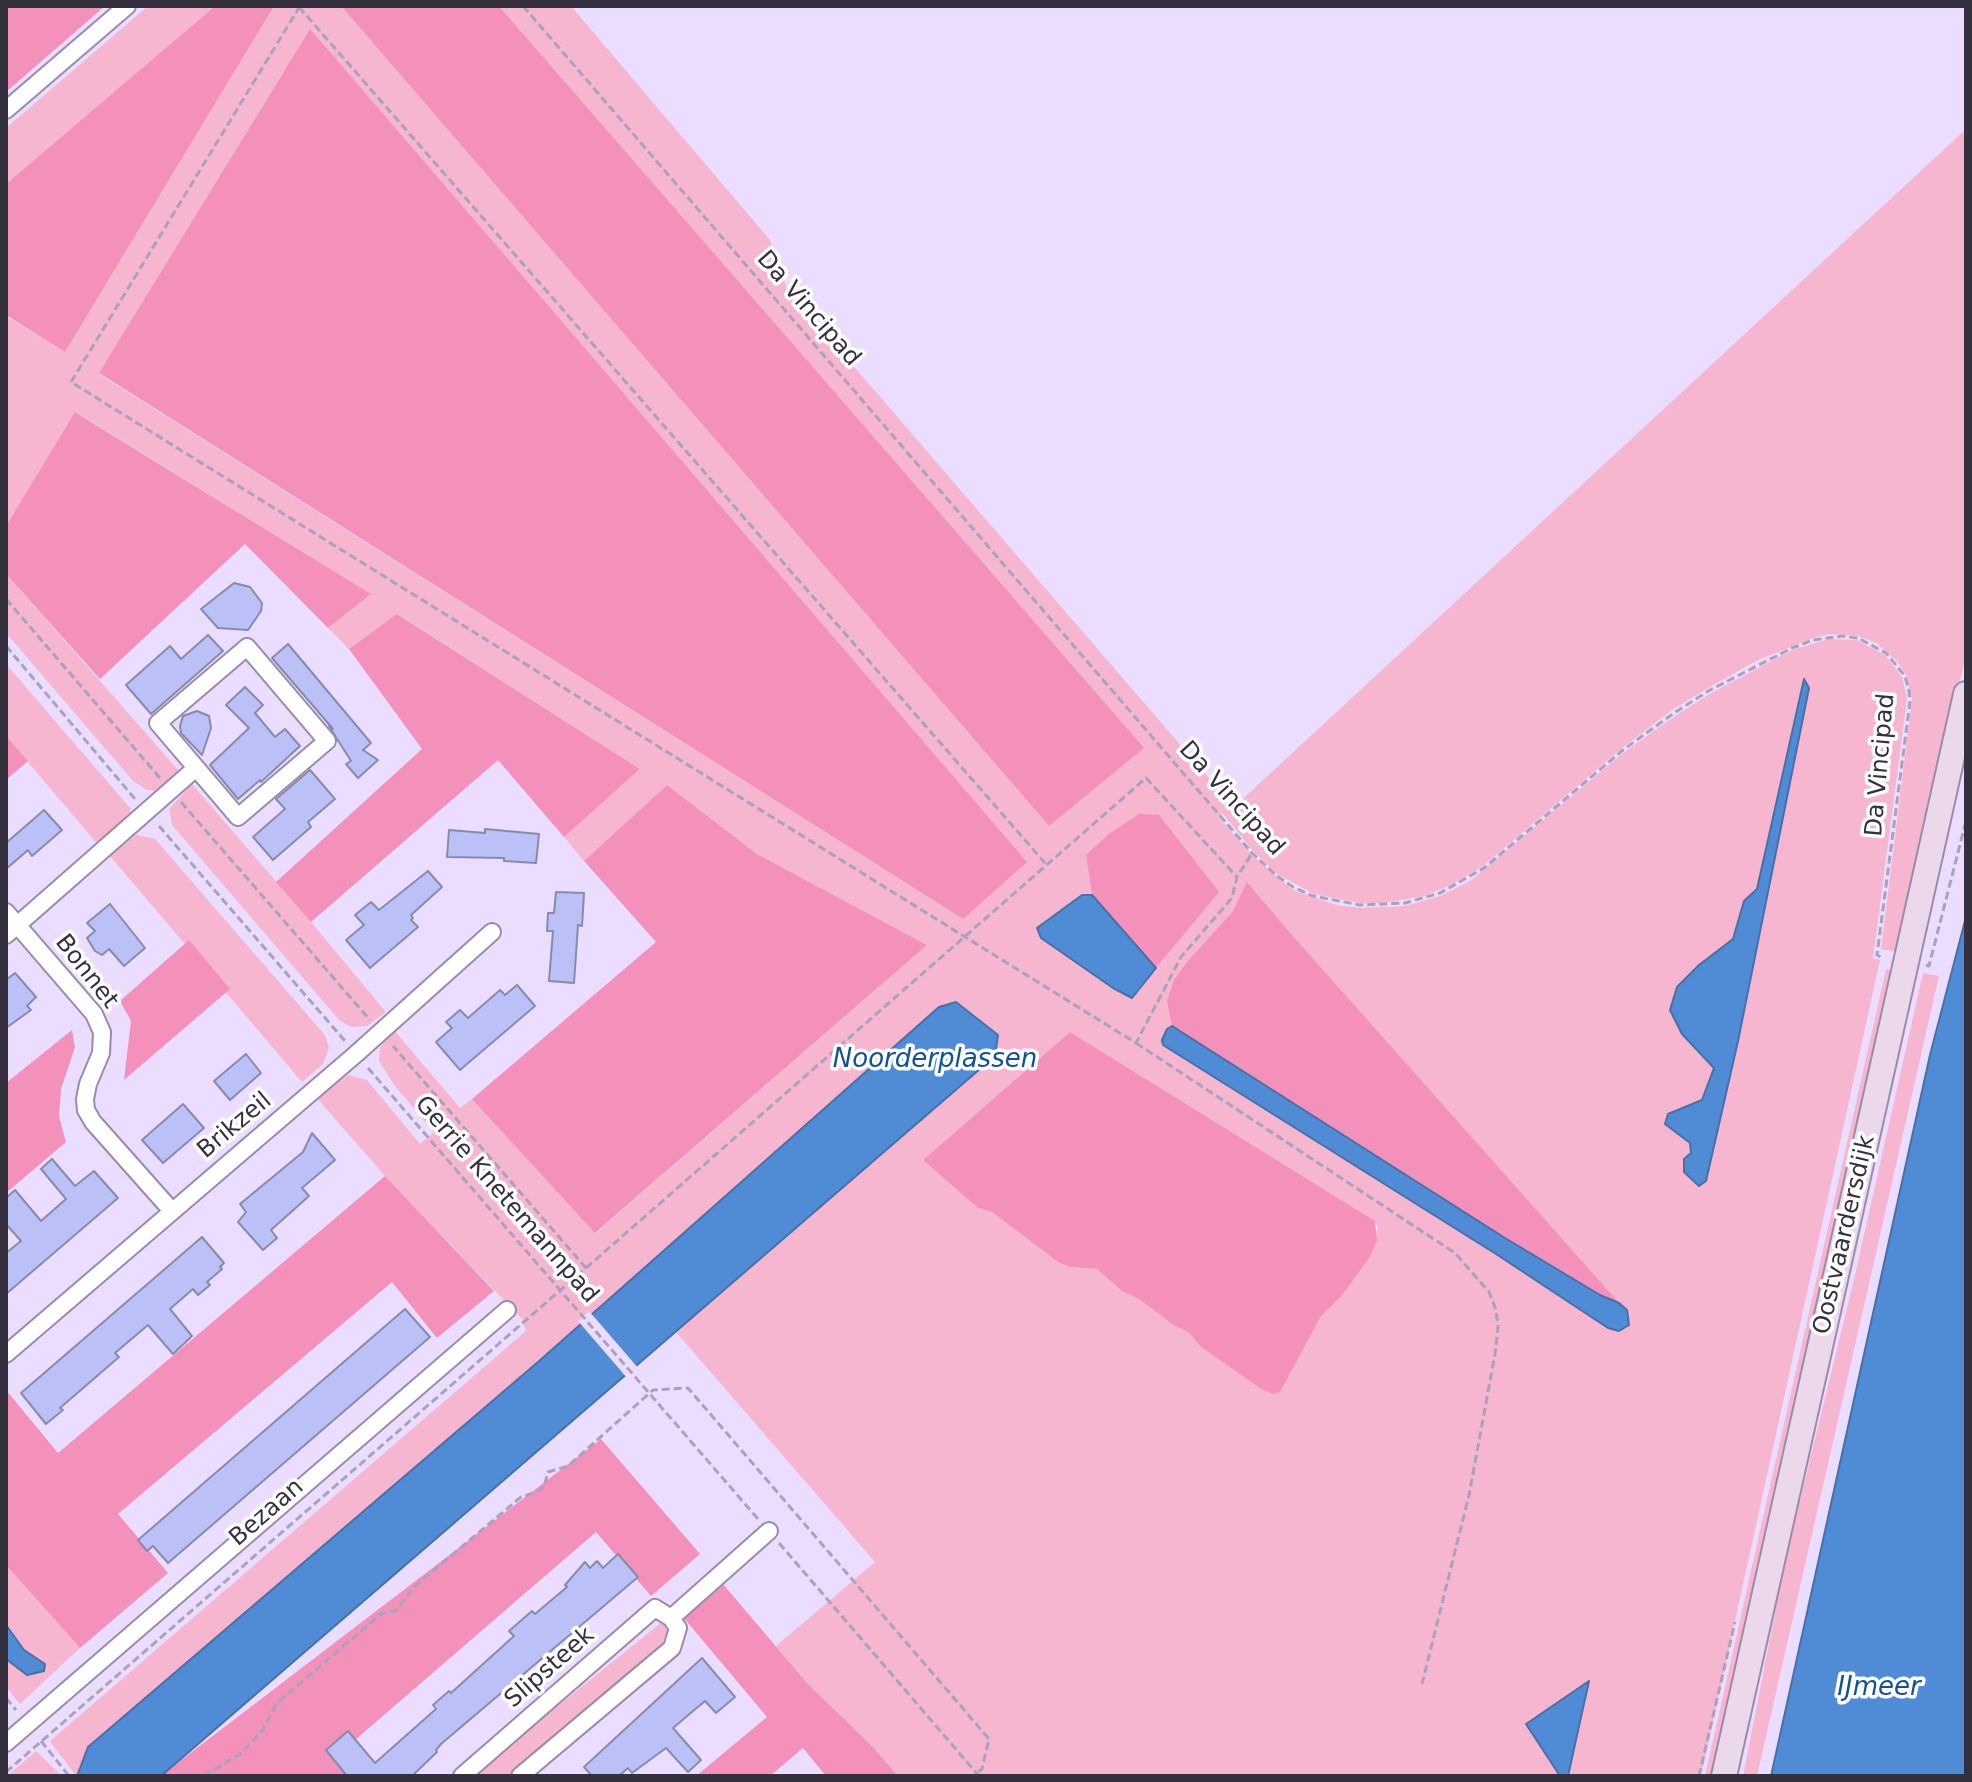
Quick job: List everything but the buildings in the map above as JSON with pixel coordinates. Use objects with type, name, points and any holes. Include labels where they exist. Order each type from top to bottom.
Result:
[{"type":"main road","name":"Oostvaardersdijk","points":[[1724,1776],[1966,694]]},
{"type":"street","points":[[6,110],[127,6]]},
{"type":"street","points":[[247,647],[327,741],[238,817],[196,768],[158,723],[247,647]]},
{"type":"street","name":"Bonnet","points":[[172,1211],[93,1122],[86,1110],[88,1084],[101,1053],[102,1032],[94,1014],[10,924],[196,768]]},
{"type":"street","name":"Brikzeil","points":[[6,1354],[356,1054],[492,932]]},
{"type":"street","name":"Bezaan","points":[[6,1743],[507,1310]]},
{"type":"street","points":[[520,1776],[672,1648],[678,1628],[671,1618],[769,1531]]},
{"type":"street","name":"Slipsteek","points":[[462,1776],[655,1608],[671,1618]]},
{"type":"path","points":[[1045,863],[299,6],[71,382],[1136,1043],[1455,1253],[1489,1292],[1498,1327],[1469,1495],[1422,1684]]},
{"type":"path","name":"Da Vincipad","points":[[523,6],[1252,853],[1293,887],[1338,903],[1384,906],[1440,893],[1484,868],[1623,750],[1674,713],[1722,683],[1792,648],[1821,638],[1842,636],[1858,638],[1886,653],[1905,676],[1909,691],[1877,955],[1885,959]]},
{"type":"path","points":[[6,599],[586,1268]]},
{"type":"path","name":"Gerrie Knetemannpad","points":[[6,646],[976,1775]]},
{"type":"path","name":"Bezaan","points":[[6,1772],[1146,778],[1237,877]]},
{"type":"path","points":[[1136,1043],[1181,957],[1232,898],[1237,877],[1252,853]]},
{"type":"path","points":[[204,1776],[240,1754],[262,1731],[277,1703],[381,1614],[397,1610],[414,1587],[485,1527],[521,1497],[544,1487],[548,1472],[568,1466],[653,1390],[688,1388],[989,1739],[982,1769],[976,1775]]},
{"type":"path","points":[[42,1741],[68,1775]]},
{"type":"shaded area","points":[[6,6],[105,6],[6,92]]},
{"type":"shaded area","points":[[148,6],[215,6],[6,184],[6,128]]},
{"type":"shaded area","points":[[215,6],[274,6],[65,352],[6,315],[6,184]]},
{"type":"shaded area","points":[[274,6],[341,6],[1049,826],[1143,748],[499,6],[571,6],[770,240],[787,289],[1234,807],[1966,129],[1966,655],[1898,952],[1881,949],[1912,700],[1906,675],[1898,662],[1876,643],[1858,636],[1829,634],[1813,638],[1758,660],[1708,688],[1672,710],[1621,749],[1483,866],[1453,884],[1424,896],[1383,903],[1360,903],[1314,894],[1277,874],[1253,851],[1223,814],[1218,817],[1253,856],[1293,890],[1336,905],[1360,908],[1405,906],[1440,896],[1470,881],[1623,753],[1711,693],[1792,650],[1829,639],[1857,640],[1885,655],[1902,677],[1907,699],[1873,958],[1880,960],[1701,1776],[898,1776],[874,1748],[807,1683],[776,1646],[875,1562],[676,1332],[994,1056],[939,1007],[538,1362],[88,1747],[76,1776],[50,1741],[526,1331],[522,1319],[385,1176],[316,1097],[348,1075],[367,1080],[420,1144],[434,1132],[394,1085],[379,1061],[380,1048],[394,1030],[460,1108],[472,1099],[596,1233],[927,945],[757,854],[667,785],[584,861],[564,837],[640,769],[398,614],[349,649],[328,628],[370,594],[76,412],[6,526],[6,316],[65,352]],"holes":[[[310,29],[963,919],[99,374]],[[1803,680],[1699,1185],[1690,1143],[1675,1110],[1702,1100],[1714,1068],[1701,1053],[1699,965],[1733,939],[1744,901],[1757,889]],[[1086,855],[1218,892],[1132,998],[1082,895],[1092,895]],[[1248,883],[1617,1302],[1187,962],[1233,911]],[[1070,1032],[1375,1221],[1378,1229],[1342,1294],[1321,1316],[1309,1338],[1244,1376],[1201,1347],[1189,1333],[1122,1291],[1097,1269],[1070,1267],[1058,1262],[992,1212],[978,1208],[923,1160]]]},
{"type":"shaded area","points":[[341,6],[499,6],[1144,748],[1049,826]]},
{"type":"shaded area","points":[[310,29],[1027,862],[963,919],[99,373]]},
{"type":"shaded area","points":[[75,412],[371,594],[328,628],[245,544],[100,679],[6,574],[6,526]]},
{"type":"shaded area","points":[[6,574],[180,772],[157,791],[147,790],[133,781],[6,633]]},
{"type":"shaded area","points":[[397,614],[640,769],[564,837],[498,760],[311,922],[276,882],[422,749],[349,649]]},
{"type":"shaded area","points":[[6,664],[131,809],[128,817],[99,846],[6,736]]},
{"type":"shaded area","points":[[6,736],[28,761],[6,780]]},
{"type":"shaded area","points":[[192,784],[386,1012],[367,1026],[351,1027],[339,1020],[172,825],[169,809]]},
{"type":"shaded area","points":[[667,785],[757,854],[927,945],[595,1233],[472,1099],[656,942],[584,861]]},
{"type":"shaded area","points":[[1139,814],[1159,815],[1219,892],[1156,968],[1092,895],[1086,855],[1109,834]]},
{"type":"shaded area","points":[[136,835],[155,839],[325,1035],[329,1048],[323,1064],[302,1082],[110,856]]},
{"type":"shaded area","points":[[1247,882],[1619,1303],[1600,1295],[1505,1238],[1172,1026],[1167,1001],[1174,980],[1233,911]]},
{"type":"shaded area","points":[[189,940],[230,989],[124,1080],[131,1021],[120,1001]]},
{"type":"shaded area","points":[[1886,969],[1894,970],[1715,1776],[1705,1776]]},
{"type":"shaded area","points":[[1923,973],[1939,976],[1757,1776],[1743,1776],[1785,1562],[1855,1275]]},
{"type":"shaded area","points":[[72,1030],[75,1047],[61,1089],[59,1117],[66,1142],[6,1193],[6,1083]]},
{"type":"shaded area","points":[[1070,1032],[1375,1221],[1377,1241],[1369,1258],[1342,1295],[1321,1316],[1280,1392],[1273,1394],[1260,1388],[1201,1347],[1189,1333],[1122,1291],[1097,1269],[1070,1267],[1058,1262],[992,1212],[978,1208],[923,1160]]},
{"type":"shaded area","points":[[385,1176],[494,1291],[437,1338],[392,1282],[118,1514],[168,1573],[80,1648],[6,1565],[6,1390],[58,1453]]},
{"type":"shaded area","points":[[601,1439],[700,1554],[651,1596],[596,1532],[333,1759],[346,1776],[163,1774]]},
{"type":"shaded area","points":[[6,1565],[80,1648],[20,1704],[6,1687]]},
{"type":"shaded area","points":[[717,1577],[807,1683],[874,1748],[898,1776],[826,1776],[803,1748],[770,1776],[696,1776],[767,1717],[678,1611]]},
{"type":"shaded area","points":[[662,1622],[667,1630],[663,1643],[527,1761],[508,1776],[471,1776]]},
{"type":"shaded area","points":[[36,1751],[62,1776],[7,1776]]},
{"type":"water","points":[[1804,679],[1809,688],[1738,1041],[1706,1181],[1699,1186],[1684,1172],[1684,1159],[1691,1153],[1690,1143],[1665,1124],[1668,1114],[1702,1100],[1714,1068],[1682,1034],[1670,1010],[1677,987],[1733,939],[1744,901],[1757,889]]},
{"type":"water","points":[[1082,895],[1092,895],[1156,968],[1132,998],[1041,938],[1037,928]]},
{"type":"water","name":"IJmeer","points":[[1966,917],[1966,1776],[1771,1776],[1930,1055]]},
{"type":"water","name":"Noorderplassen","points":[[956,1002],[998,1035],[995,1056],[161,1776],[77,1776],[88,1747],[538,1362],[939,1007]]},
{"type":"water","points":[[1172,1026],[1505,1238],[1600,1295],[1619,1303],[1627,1310],[1629,1325],[1619,1331],[1608,1328],[1163,1045],[1167,1029]]},
{"type":"water","points":[[6,1625],[24,1650],[45,1664],[44,1671],[27,1675],[6,1659]]},
{"type":"water","points":[[1589,1681],[1568,1776],[1560,1776],[1526,1724]]},
{"type":"pier","points":[[589,1311],[639,1369],[628,1379],[578,1321]]}]
